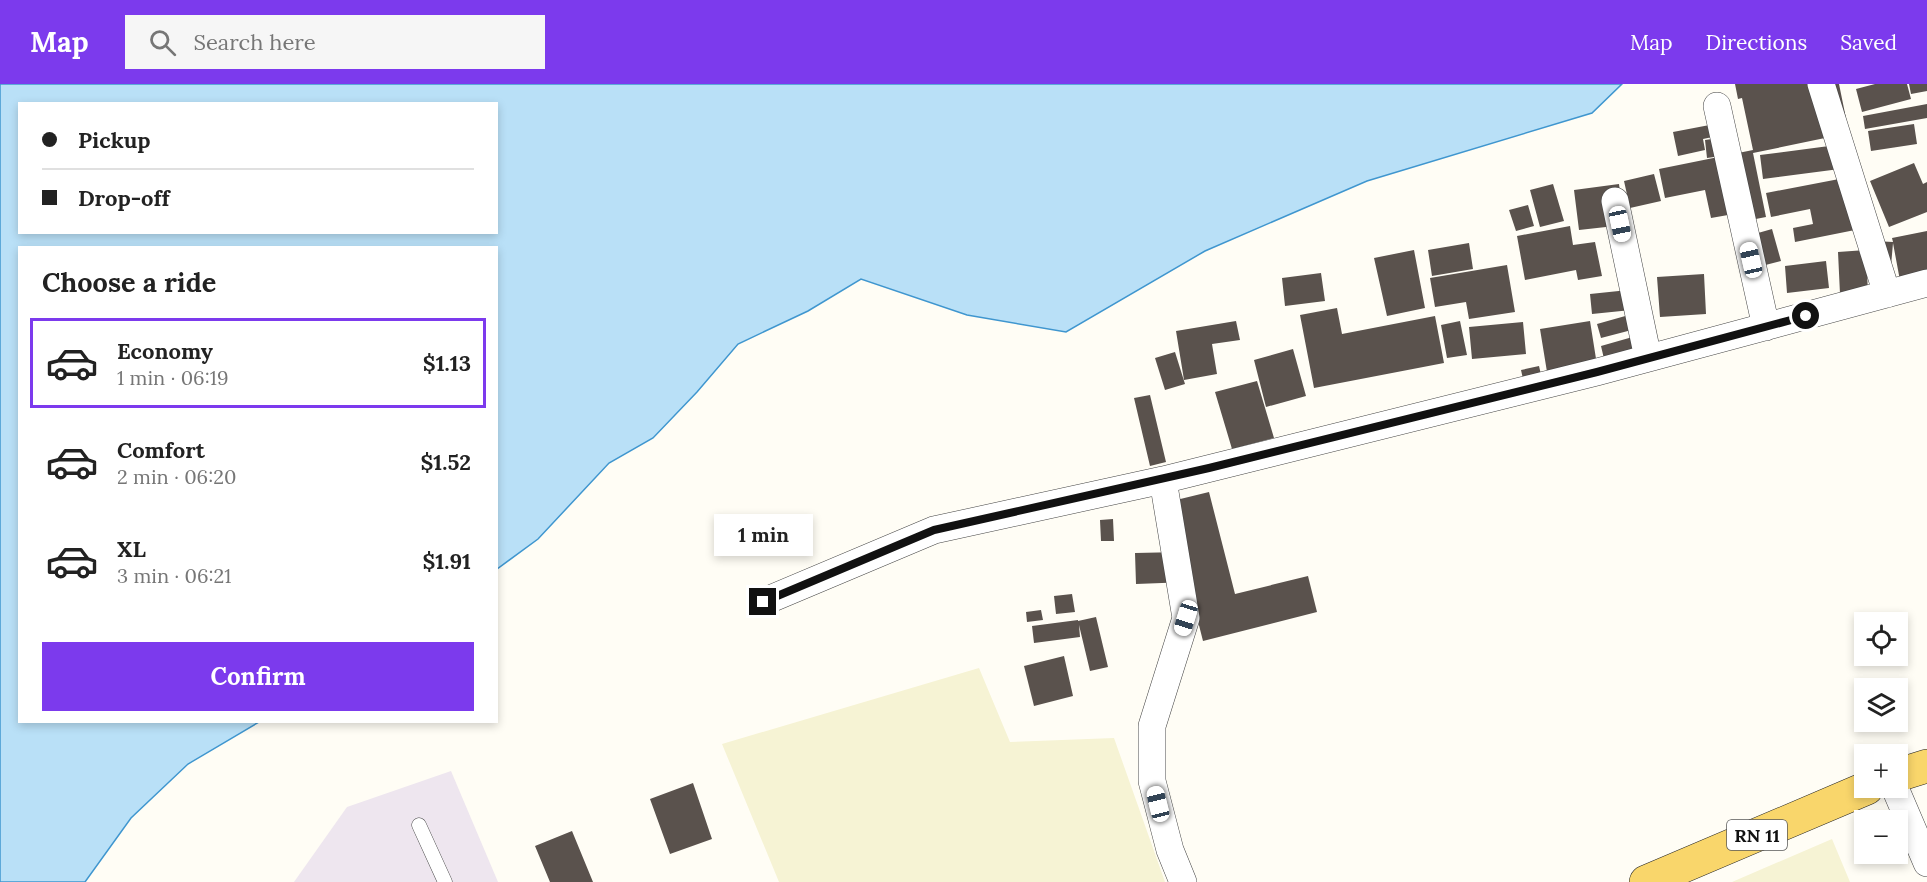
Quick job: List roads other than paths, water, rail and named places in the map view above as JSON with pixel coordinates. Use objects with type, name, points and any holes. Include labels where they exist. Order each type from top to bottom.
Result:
[{"type":"main road","points":[[1908,772],[1927,766]]},
{"type":"main road","name":"RN 11","points":[[1646,882],[1854,794]]},
{"type":"street","points":[[1821,84],[1887,294]]},
{"type":"street","points":[[1717,106],[1766,327]]},
{"type":"street","points":[[1615,201],[1648,358]]},
{"type":"street","points":[[763,602],[934,530],[1163,480],[1648,358],[1927,283]]},
{"type":"street","points":[[1163,480],[1186,618],[1152,726],[1152,781],[1170,850],[1182,882]]},
{"type":"street","points":[[1899,798],[1927,864]]},
{"type":"lane","points":[[419,825],[446,882]]},
{"type":"water","points":[[0,84],[1622,84],[1592,113],[1367,181],[1205,251],[1066,332],[967,315],[861,279],[808,311],[738,344],[653,438],[609,463],[538,539],[498,568],[498,246],[18,246],[18,723],[257,723],[188,764],[131,818],[85,882],[0,882]]}]
